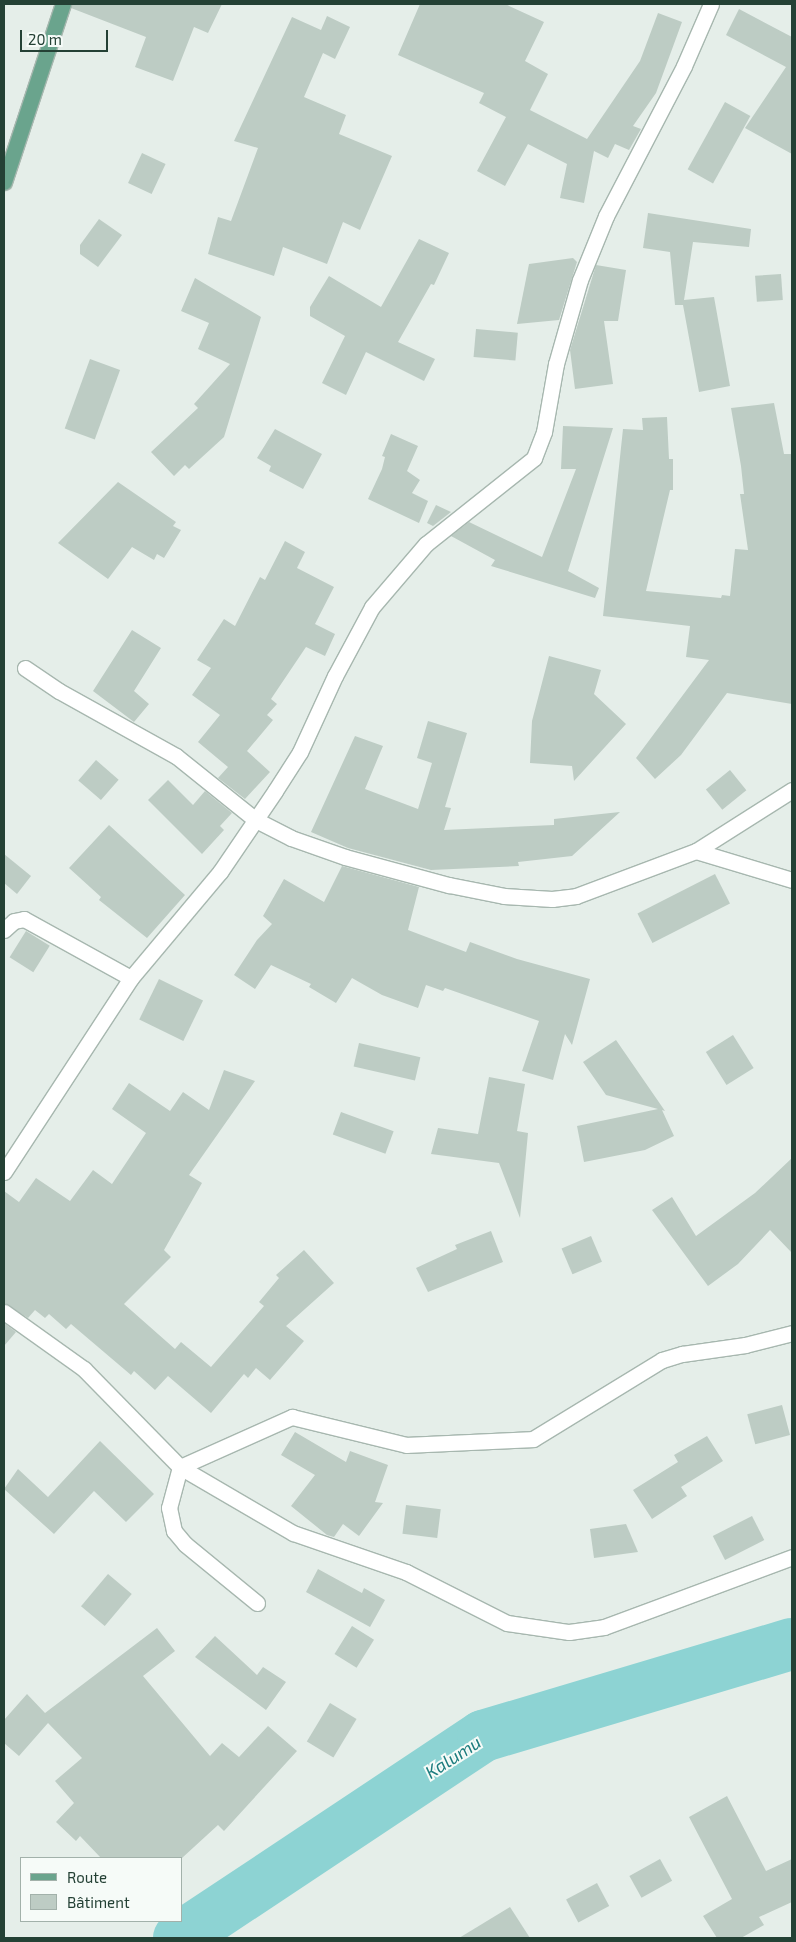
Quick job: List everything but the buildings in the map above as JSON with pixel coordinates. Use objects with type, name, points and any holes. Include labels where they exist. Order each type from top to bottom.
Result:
[{"type":"main road","points":[[4,182],[63,4]]},
{"type":"street","points":[[4,1172],[131,978],[220,872],[256,820],[300,752],[334,676],[372,607],[426,544],[534,458],[544,432],[556,364],[580,280],[602,225],[684,66],[711,4]]},
{"type":"street","points":[[25,668],[59,691],[188,764],[256,820],[291,838],[345,857],[449,885],[504,896],[552,899],[576,896],[696,851],[792,790]]},
{"type":"street","points":[[696,851],[792,880]]},
{"type":"street","points":[[4,930],[14,922],[24,919],[131,978]]},
{"type":"street","points":[[4,1312],[84,1369],[180,1467],[293,1533],[406,1572],[507,1623],[569,1632],[604,1627],[792,1557]]},
{"type":"street","points":[[180,1467],[292,1417],[407,1445],[533,1438],[662,1360],[682,1354],[745,1346],[792,1333]]},
{"type":"street","points":[[180,1467],[169,1508],[174,1531],[185,1544],[257,1603]]},
{"type":"waterway","name":"Kalumu","points":[[179,1938],[483,1736],[792,1644]]}]
